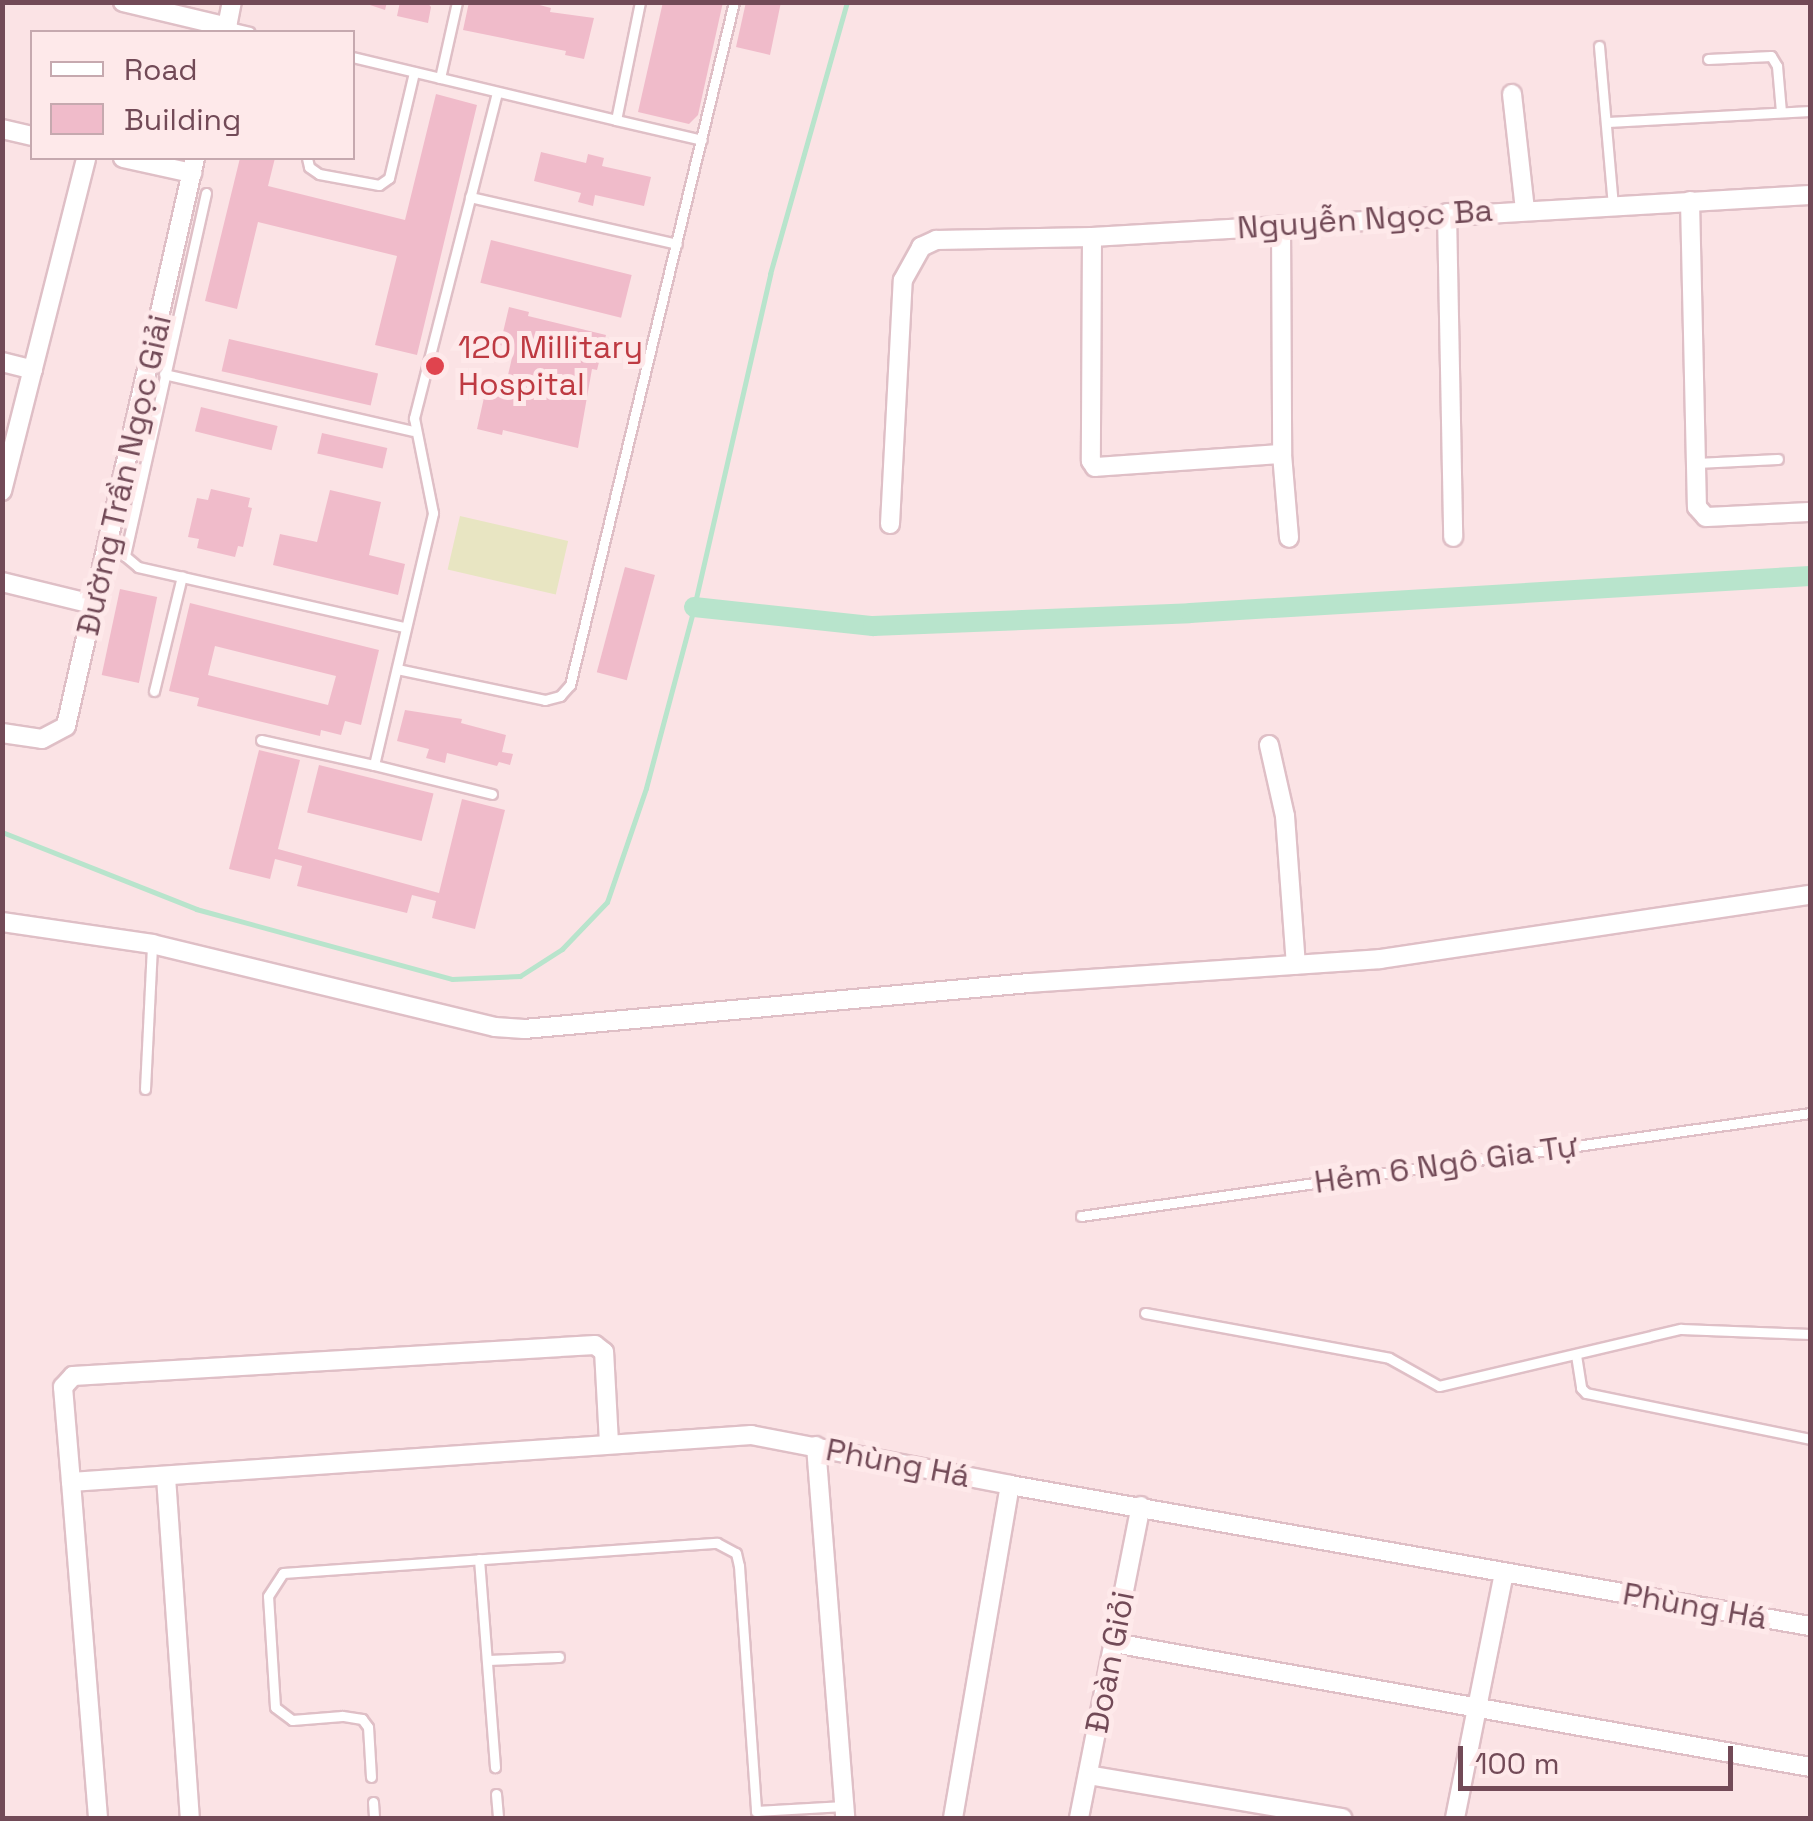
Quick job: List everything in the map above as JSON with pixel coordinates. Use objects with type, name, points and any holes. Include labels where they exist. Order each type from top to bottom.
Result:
[{"type":"street","points":[[123,2],[227,30],[232,2]]},
{"type":"street","points":[[1512,94],[1525,209]]},
{"type":"street","points":[[2,128],[30,135]]},
{"type":"street","points":[[2,491],[85,160]]},
{"type":"street","points":[[143,160],[194,165]]},
{"type":"street","name":"Đường Trần Ngọc Giải","points":[[2,732],[42,740],[66,726],[194,165]]},
{"type":"street","name":"Nguyễn Ngọc Ba","points":[[890,524],[903,280],[921,246],[936,240],[1092,236],[1810,194]]},
{"type":"street","points":[[1690,201],[1697,507],[1706,517],[1810,512]]},
{"type":"street","points":[[1448,213],[1452,536]]},
{"type":"street","points":[[1281,225],[1282,454],[1289,538]]},
{"type":"street","points":[[1092,236],[1092,461],[1096,467],[1195,456],[1282,454]]},
{"type":"street","points":[[2,362],[32,370]]},
{"type":"street","points":[[2,582],[96,605]]},
{"type":"street","points":[[1269,745],[1286,816],[1295,957]]},
{"type":"street","points":[[1279,848],[1284,933],[1295,957]]},
{"type":"street","points":[[2,922],[152,944],[509,1029],[1295,957],[1424,954],[1810,896]]},
{"type":"street","points":[[98,1818],[63,1387],[73,1376],[594,1345],[604,1352],[610,1443]]},
{"type":"street","name":"Phùng Há","points":[[71,1482],[751,1434],[1010,1485],[1810,1626]]},
{"type":"street","points":[[816,1446],[844,1812]]},
{"type":"street","points":[[166,1477],[190,1818]]},
{"type":"street","points":[[953,1818],[1010,1485]]},
{"type":"street","name":"Đoàn Giỏi","points":[[1079,1818],[1141,1506]]},
{"type":"street","points":[[1455,1818],[1504,1572]]},
{"type":"street","points":[[1114,1643],[1810,1767]]},
{"type":"street","points":[[1088,1775],[1342,1818]]},
{"type":"lane","points":[[440,78],[457,2]]},
{"type":"lane","points":[[616,120],[640,2]]},
{"type":"lane","points":[[397,669],[545,700],[560,696],[570,685],[734,2]]},
{"type":"lane","points":[[1599,46],[1612,205]]},
{"type":"lane","points":[[1708,59],[1771,56],[1778,66],[1781,112]]},
{"type":"lane","points":[[355,58],[702,140]]},
{"type":"lane","points":[[308,160],[319,174],[379,185],[389,178],[414,72]]},
{"type":"lane","points":[[374,766],[432,513],[414,430],[497,92]]},
{"type":"lane","points":[[1608,122],[1810,111]]},
{"type":"lane","points":[[206,193],[125,556],[138,567],[404,627]]},
{"type":"lane","points":[[470,197],[677,244]]},
{"type":"lane","points":[[164,374],[414,430]]},
{"type":"lane","points":[[1696,463],[1778,459]]},
{"type":"lane","points":[[154,691],[182,576]]},
{"type":"lane","points":[[261,740],[492,794]]},
{"type":"lane","points":[[145,1089],[152,944]]},
{"type":"lane","name":"Hẻm 6 Ngô Gia Tự","points":[[1081,1216],[1810,1113]]},
{"type":"lane","points":[[1145,1313],[1389,1358],[1439,1386],[1682,1329],[1810,1334]]},
{"type":"lane","points":[[1576,1356],[1586,1394],[1810,1438]]},
{"type":"lane","points":[[372,1777],[368,1727],[362,1719],[342,1716],[292,1720],[278,1712],[270,1586],[292,1571],[718,1543],[736,1553],[756,1815],[844,1812]]},
{"type":"lane","points":[[479,1559],[495,1767]]},
{"type":"lane","points":[[486,1660],[559,1657]]},
{"type":"lane","points":[[496,1794],[498,1818]]},
{"type":"lane","points":[[373,1802],[374,1818]]},
{"type":"shaded area","points":[[460,516],[568,541],[556,595],[448,570]]},
{"type":"building","points":[[361,2],[387,2],[385,10]]},
{"type":"building","points":[[400,2],[427,2],[431,7],[428,23],[397,16]]},
{"type":"building","points":[[469,2],[528,2],[551,8],[550,12],[594,18],[584,59],[565,55],[566,51],[463,30]]},
{"type":"building","points":[[663,2],[723,2],[698,115],[689,124],[638,112]]},
{"type":"building","points":[[746,2],[781,2],[770,55],[736,47]]},
{"type":"building","points":[[436,94],[477,105],[417,355],[375,345],[397,256],[258,222],[237,309],[205,301],[240,160],[274,160],[268,186],[405,220]]},
{"type":"building","points":[[541,152],[586,163],[588,154],[604,158],[602,166],[651,177],[644,206],[595,195],[593,206],[578,202],[581,193],[534,181]]},
{"type":"building","points":[[491,240],[632,275],[621,318],[480,283]]},
{"type":"building","points":[[509,307],[529,312],[528,316],[606,335],[597,370],[592,369],[578,448],[503,430],[502,435],[477,429],[487,384],[505,388],[514,349],[500,345]]},
{"type":"building","points":[[229,339],[378,373],[371,406],[222,371]]},
{"type":"building","points":[[201,407],[278,426],[272,450],[195,431]]},
{"type":"building","points":[[322,433],[387,448],[383,469],[317,453]]},
{"type":"building","points":[[211,489],[250,498],[248,507],[252,508],[243,547],[238,546],[235,557],[197,548],[199,539],[188,537],[197,498],[208,500]]},
{"type":"building","points":[[330,490],[381,502],[369,555],[405,564],[398,595],[273,565],[280,534],[317,542]]},
{"type":"building","points":[[625,567],[655,575],[627,680],[597,672]]},
{"type":"building","points":[[120,589],[157,597],[139,683],[102,675]]},
{"type":"building","points":[[190,603],[379,650],[361,725],[345,721],[341,735],[321,730],[320,736],[197,706],[199,698],[169,691]],"holes":[[[215,646],[336,676],[328,705],[208,675]]]},
{"type":"building","points":[[405,710],[462,719],[461,723],[506,735],[502,752],[513,754],[510,765],[499,762],[497,766],[447,753],[445,763],[426,758],[429,749],[397,741]]},
{"type":"building","points":[[259,750],[300,760],[278,849],[439,893],[462,799],[505,810],[475,929],[432,918],[436,901],[412,895],[407,913],[297,886],[302,866],[275,859],[270,879],[229,869]]},
{"type":"building","points":[[319,765],[433,794],[422,841],[307,813]]},
{"type":"waterway","points":[[2,832],[196,909],[452,979],[520,976],[562,949],[607,902],[646,788],[694,607],[770,274],[847,2]]},
{"type":"waterway","points":[[694,607],[873,626],[1190,613],[1810,576]]},
{"type":"place","name":"120 Millitary Hospital","points":[[435,366]]}]
